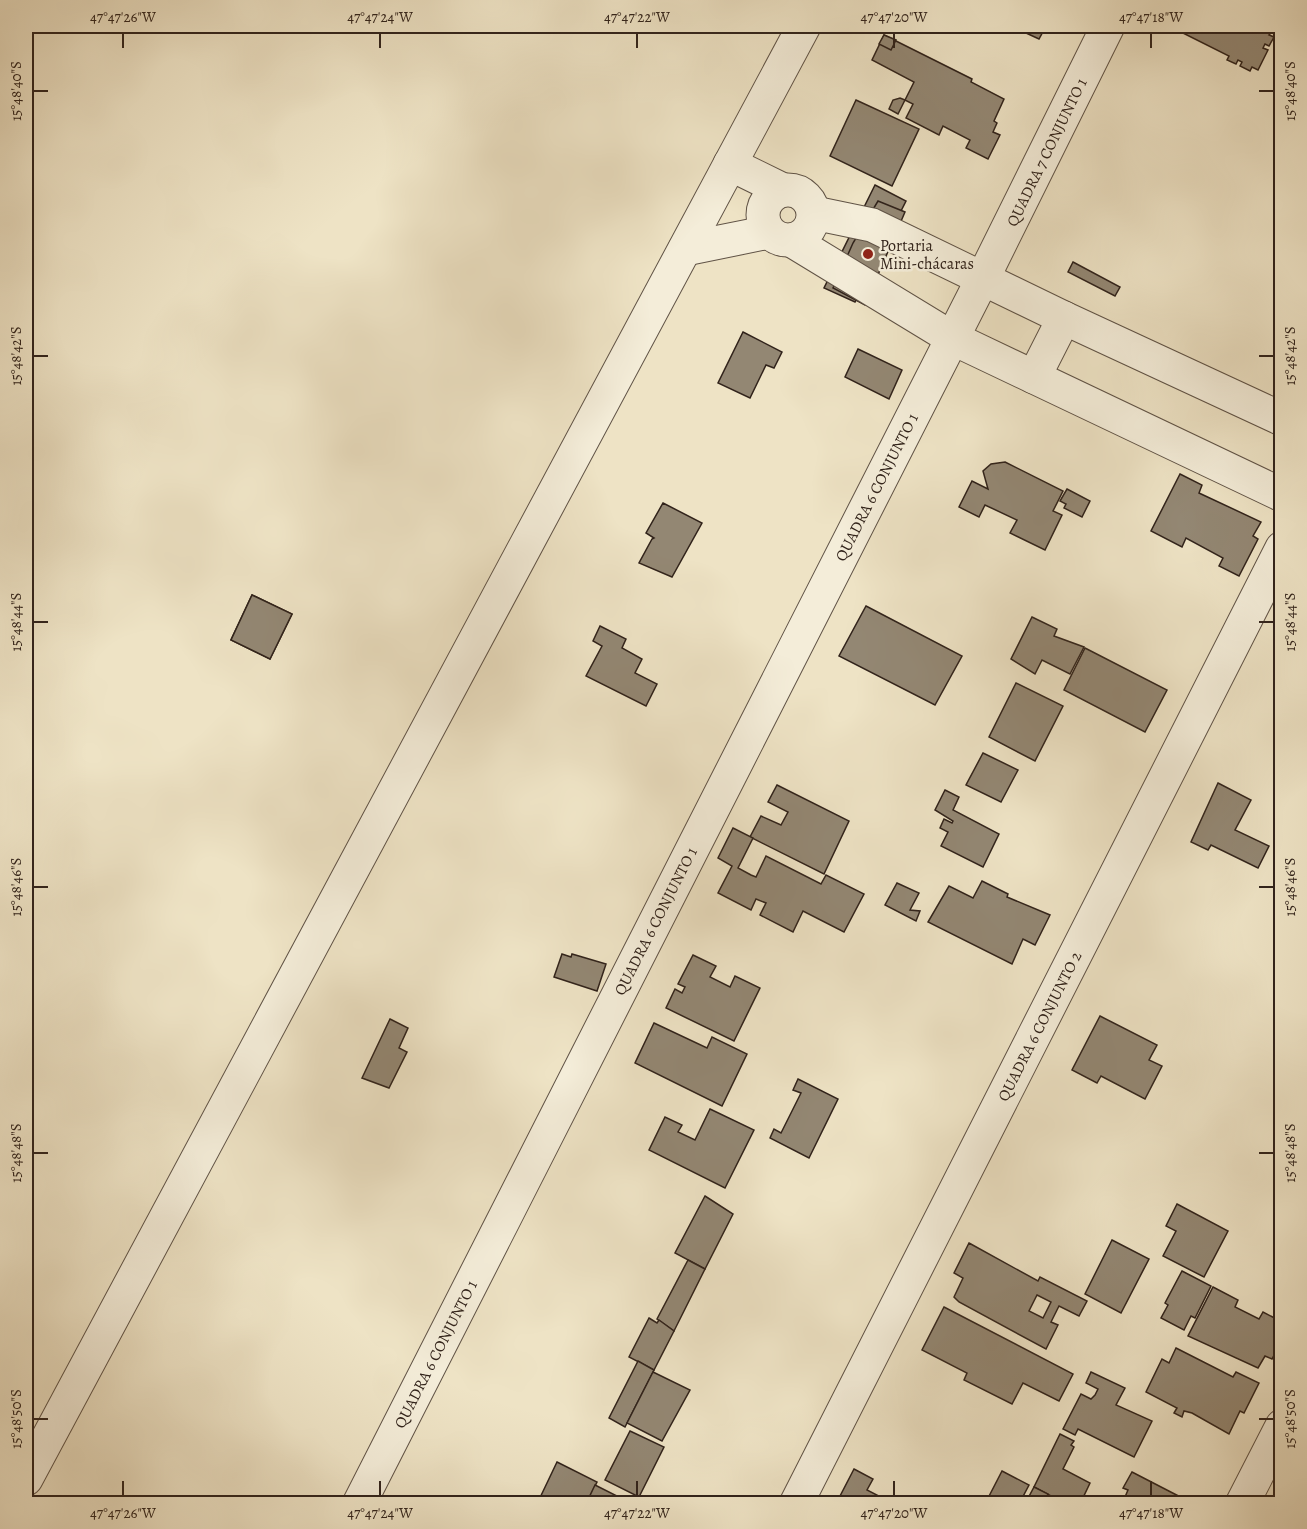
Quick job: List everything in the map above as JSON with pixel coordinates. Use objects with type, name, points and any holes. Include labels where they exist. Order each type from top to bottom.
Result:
[{"type":"street","points":[[26,1479],[804,26]]},
{"type":"street","name":"QUADRA 7 CONJUNTO 1","points":[[952,338],[1108,26]]},
{"type":"street","points":[[686,249],[780,236],[802,236],[811,226],[814,213],[809,200],[797,191],[783,190],[730,164]]},
{"type":"street","points":[[783,190],[771,196],[764,207],[763,220],[780,236],[952,338],[1281,495]]},
{"type":"street","points":[[814,213],[872,225],[1281,419]]},
{"type":"street","points":[[1034,377],[1064,318]]},
{"type":"street","name":"QUADRA 6 CONJUNTO 1","points":[[359,1503],[952,338]]},
{"type":"street","name":"QUADRA 6 CONJUNTO 2","points":[[796,1503],[1281,548]]},
{"type":"street","points":[[1242,1503],[1281,1426]]},
{"type":"building","points":[[1011,26],[1046,26],[1039,39]]},
{"type":"building","points":[[1169,26],[1276,27],[1269,35],[1274,37],[1269,46],[1265,44],[1263,48],[1268,50],[1258,70],[1252,67],[1250,71],[1240,66],[1242,62],[1238,60],[1236,64],[1227,60],[1229,56]]},
{"type":"building","points":[[884,35],[972,79],[971,82],[1004,99],[994,121],[997,123],[993,132],[1000,135],[988,159],[966,148],[970,140],[943,126],[939,135],[906,118],[913,104],[905,100],[914,82],[872,60]]},
{"type":"building","points":[[884,35],[896,40],[891,50],[879,44]]},
{"type":"building","points":[[900,98],[905,100],[898,114],[889,109],[893,100]]},
{"type":"building","points":[[856,100],[919,129],[892,186],[830,156]]},
{"type":"building","name":"Portaria Mini-chácaras","points":[[875,185],[906,201],[855,302],[824,288]]},
{"type":"building","name":"Portaria Mini-chácaras","points":[[878,201],[905,212],[865,305],[833,288],[853,243]]},
{"type":"building","points":[[1073,262],[1120,287],[1115,296],[1068,272]]},
{"type":"building","points":[[743,332],[782,352],[774,368],[766,365],[750,398],[718,383]]},
{"type":"building","points":[[858,349],[902,370],[889,399],[845,377]]},
{"type":"building","points":[[1005,462],[1063,491],[1053,511],[1062,515],[1045,550],[1010,533],[1017,520],[985,505],[979,517],[959,507],[972,481],[988,489],[983,471],[991,464]]},
{"type":"building","points":[[1180,474],[1202,485],[1199,493],[1261,522],[1253,536],[1258,539],[1239,576],[1219,566],[1223,558],[1186,538],[1182,547],[1151,531]]},
{"type":"building","points":[[1067,489],[1090,501],[1082,517],[1064,508],[1066,504],[1060,501]]},
{"type":"building","points":[[663,503],[702,523],[672,577],[639,563],[654,538],[646,533]]},
{"type":"building","points":[[252,595],[292,614],[270,659],[231,640]]},
{"type":"building","points":[[252,595],[292,614],[270,659],[231,640]]},
{"type":"building","points":[[866,606],[962,656],[935,705],[839,656]]},
{"type":"building","points":[[1032,617],[1057,629],[1054,636],[1084,647],[1070,674],[1042,660],[1035,674],[1011,659]]},
{"type":"building","points":[[600,626],[626,639],[622,648],[642,659],[635,673],[657,684],[646,706],[586,676],[602,646],[593,641]]},
{"type":"building","points":[[1085,648],[1167,690],[1145,732],[1064,690]]},
{"type":"building","points":[[1016,683],[1063,706],[1035,761],[989,737]]},
{"type":"building","points":[[983,753],[1018,770],[1001,802],[966,785]]},
{"type":"building","points":[[1218,783],[1251,800],[1235,830],[1269,846],[1258,868],[1211,845],[1208,850],[1191,842]]},
{"type":"building","points":[[777,785],[849,821],[824,874],[750,837],[761,816],[781,825],[788,812],[768,802]]},
{"type":"building","points":[[945,790],[959,797],[953,810],[999,834],[983,867],[941,846],[948,832],[940,828],[944,819],[952,823],[953,821],[935,810]]},
{"type":"building","points":[[733,828],[753,838],[738,868],[751,875],[756,877],[766,856],[821,884],[826,875],[864,894],[844,932],[803,911],[793,932],[760,915],[766,903],[756,899],[751,910],[718,893],[732,866],[718,858]]},
{"type":"building","points":[[982,881],[1008,894],[1007,897],[1050,915],[1035,945],[1023,939],[1012,964],[928,922],[949,886],[973,898]]},
{"type":"building","points":[[897,883],[919,893],[910,910],[920,911],[916,921],[885,905]]},
{"type":"building","points":[[562,954],[571,957],[572,954],[606,964],[597,991],[554,977]]},
{"type":"building","points":[[693,955],[716,966],[710,977],[730,987],[735,976],[760,988],[734,1041],[666,1008],[675,989],[682,993],[685,987],[678,984]]},
{"type":"building","points":[[1100,1016],[1157,1045],[1149,1060],[1162,1066],[1145,1099],[1101,1076],[1097,1083],[1072,1070]]},
{"type":"building","points":[[390,1019],[408,1028],[399,1048],[407,1052],[389,1088],[362,1078]]},
{"type":"building","points":[[654,1023],[707,1048],[712,1037],[747,1054],[722,1106],[635,1063]]},
{"type":"building","points":[[798,1079],[838,1099],[809,1158],[770,1138],[774,1129],[781,1133],[801,1093],[793,1090]]},
{"type":"building","points":[[710,1109],[754,1130],[725,1188],[649,1150],[665,1117],[682,1125],[678,1132],[695,1140]]},
{"type":"building","points":[[705,1196],[733,1214],[705,1269],[675,1253]]},
{"type":"building","points":[[1177,1204],[1228,1231],[1204,1277],[1163,1256],[1176,1231],[1166,1226]]},
{"type":"building","points":[[1112,1240],[1149,1259],[1121,1313],[1085,1294]]},
{"type":"building","points":[[969,1243],[1038,1281],[1040,1277],[1087,1301],[1079,1316],[1059,1306],[1051,1322],[1058,1325],[1046,1349],[959,1302],[954,1297],[963,1278],[954,1273]],"holes":[[[1037,1295],[1051,1302],[1043,1318],[1029,1311]]]},
{"type":"building","points":[[688,1260],[705,1269],[674,1331],[657,1319]]},
{"type":"building","points":[[1182,1271],[1211,1286],[1195,1318],[1191,1316],[1184,1330],[1161,1318],[1168,1305],[1165,1303]]},
{"type":"building","points":[[1213,1287],[1238,1300],[1235,1307],[1259,1319],[1263,1312],[1282,1322],[1282,1340],[1272,1359],[1265,1356],[1258,1368],[1188,1336]]},
{"type":"building","points":[[944,1307],[1073,1374],[1059,1401],[1023,1383],[1012,1404],[964,1380],[967,1373],[922,1350]]},
{"type":"building","points":[[649,1318],[657,1323],[659,1320],[674,1331],[654,1370],[629,1357]]},
{"type":"building","points":[[1176,1348],[1233,1377],[1236,1372],[1259,1383],[1244,1413],[1240,1411],[1229,1434],[1192,1413],[1184,1411],[1182,1417],[1174,1413],[1177,1408],[1146,1392],[1162,1359],[1169,1363]]},
{"type":"building","points":[[638,1361],[654,1370],[625,1427],[609,1418]]},
{"type":"building","points":[[653,1372],[690,1390],[662,1441],[627,1423]]},
{"type":"building","points":[[1091,1372],[1125,1388],[1116,1405],[1152,1421],[1134,1457],[1078,1429],[1075,1435],[1063,1429],[1081,1394],[1091,1399],[1098,1389],[1086,1383]]},
{"type":"building","points":[[630,1431],[664,1447],[639,1497],[605,1480]]},
{"type":"building","points":[[1060,1434],[1074,1441],[1071,1445],[1074,1447],[1063,1469],[1090,1483],[1080,1504],[1066,1504],[1034,1487]]},
{"type":"building","points":[[557,1462],[597,1482],[586,1504],[537,1504]]},
{"type":"building","points":[[854,1469],[873,1479],[867,1490],[894,1504],[845,1504],[838,1500]]},
{"type":"building","points":[[1002,1471],[1029,1485],[1019,1504],[985,1504]]},
{"type":"building","points":[[1132,1472],[1194,1504],[1122,1504],[1128,1490],[1123,1488]]},
{"type":"building","points":[[595,1485],[621,1498],[618,1504],[586,1504]]},
{"type":"building","points":[[1034,1487],[1048,1494],[1043,1504],[1025,1504]]},
{"type":"place","name":"Portaria Mini-chácaras","points":[[868,254]]}]
